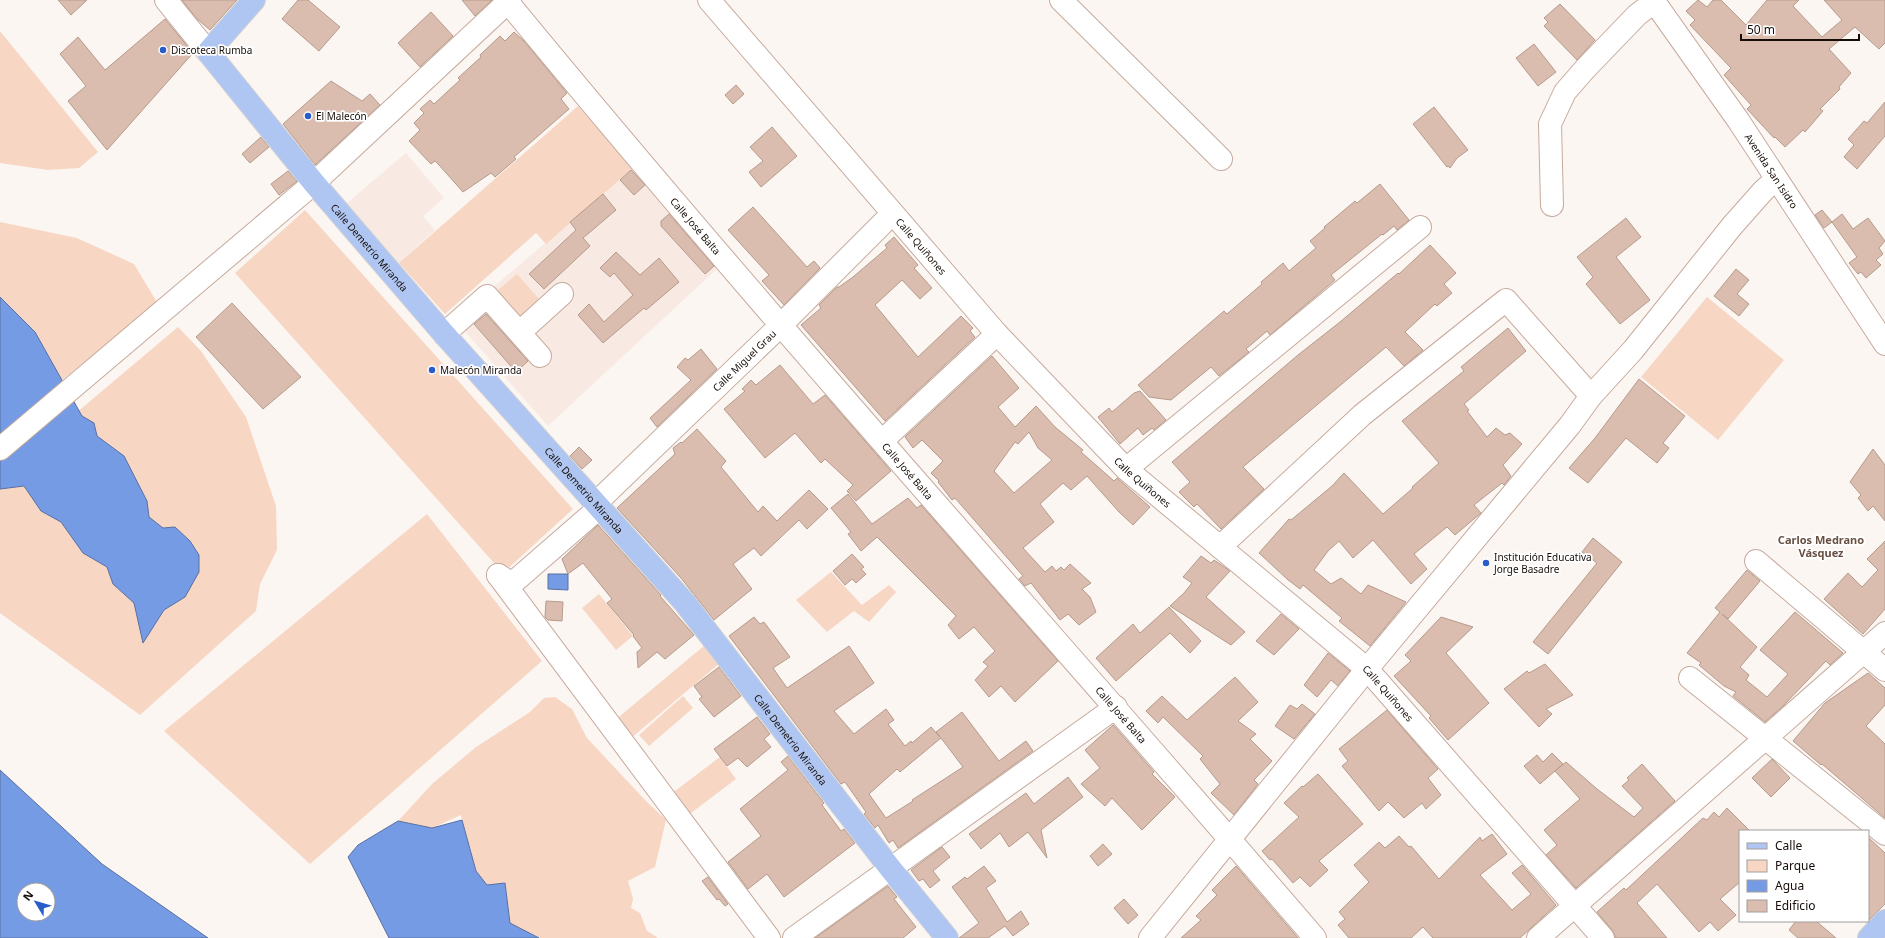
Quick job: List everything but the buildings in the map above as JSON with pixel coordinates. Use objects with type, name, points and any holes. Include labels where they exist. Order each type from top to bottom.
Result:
[{"type":"main road","points":[[208,52],[254,0]]},
{"type":"main road","name":"Calle Demetrio Miranda","points":[[208,52],[314,184],[444,334],[684,603],[890,868],[947,938]]},
{"type":"main road","points":[[1869,938],[1885,921]]},
{"type":"street","points":[[166,0],[208,52]]},
{"type":"street","name":"Calle Quiñones","points":[[709,0],[997,334],[1126,469],[1367,669],[1602,938]]},
{"type":"street","points":[[1061,0],[1221,159]]},
{"type":"street","points":[[0,449],[314,184],[508,1]]},
{"type":"street","name":"Calle José Balta","points":[[508,1],[720,256],[1116,707],[1315,938]]},
{"type":"street","points":[[1552,205],[1550,124],[1565,92],[1584,68],[1637,15],[1654,1]]},
{"type":"street","name":"Avenida San Isidro","points":[[1654,1],[1738,120],[1885,344]]},
{"type":"street","points":[[1150,938],[1367,669],[1570,425],[1590,396],[1633,350],[1732,226],[1763,191],[1776,179]]},
{"type":"street","name":"Calle Miguel Grau","points":[[769,938],[498,575],[508,581],[515,581],[597,506],[892,214]]},
{"type":"street","points":[[1126,469],[1420,227]]},
{"type":"street","points":[[520,332],[562,294]]},
{"type":"street","points":[[444,334],[487,296],[540,356]]},
{"type":"street","points":[[1220,547],[1362,415],[1506,300],[1590,396]]},
{"type":"street","points":[[882,441],[997,334]]},
{"type":"street","points":[[1756,561],[1885,670]]},
{"type":"street","points":[[1538,938],[1885,633]]},
{"type":"street","points":[[1690,678],[1885,834]]},
{"type":"street","points":[[794,938],[1116,707]]},
{"type":"shaded area","points":[[406,153],[444,198],[423,216],[435,230],[399,263],[347,203]]},
{"type":"shaded area","points":[[633,168],[720,266],[548,426],[455,320]]},
{"type":"green space","points":[[0,31],[98,152],[79,168],[48,170],[0,163]]},
{"type":"green space","points":[[578,106],[633,168],[546,244],[536,233],[445,314],[399,263]]},
{"type":"green space","points":[[305,210],[573,509],[503,573],[235,273]]},
{"type":"green space","points":[[0,222],[77,238],[134,264],[158,304],[0,429]]},
{"type":"green space","points":[[517,274],[545,306],[519,330],[491,296]]},
{"type":"green space","points":[[1707,297],[1784,360],[1718,440],[1641,377]]},
{"type":"green space","points":[[178,327],[201,351],[246,417],[276,506],[277,550],[260,584],[256,611],[140,715],[0,613],[0,477]]},
{"type":"green space","points":[[427,514],[542,661],[310,864],[164,731]]},
{"type":"green space","points":[[831,572],[862,605],[889,585],[896,592],[869,622],[854,611],[827,632],[796,600]]},
{"type":"green space","points":[[599,594],[633,636],[616,650],[582,608]]},
{"type":"green space","points":[[705,645],[720,663],[630,739],[614,721]]},
{"type":"green space","points":[[683,696],[693,708],[649,746],[639,735]]},
{"type":"green space","points":[[555,697],[572,709],[587,738],[646,801],[666,820],[655,867],[628,881],[633,899],[631,908],[640,913],[647,931],[658,938],[539,938],[510,923],[505,883],[487,885],[476,871],[461,815],[432,828],[398,821],[432,784],[476,747],[530,712],[544,698]]},
{"type":"green space","points":[[720,757],[736,779],[687,816],[671,794]]},
{"type":"water","points":[[0,297],[35,332],[82,416],[94,423],[97,436],[124,456],[147,501],[149,517],[163,528],[175,527],[190,541],[199,555],[199,572],[185,597],[164,610],[143,643],[134,603],[113,584],[107,567],[83,553],[61,522],[41,511],[24,486],[0,489]]},
{"type":"water","points":[[548,574],[568,574],[568,590],[548,589]]},
{"type":"water","points":[[0,770],[102,864],[208,938],[0,938]]},
{"type":"water","points":[[462,820],[476,871],[487,885],[505,883],[510,923],[539,938],[389,938],[348,857],[358,845],[398,821],[432,828]]},
{"type":"place","name":"Discoteca Rumba","points":[[163,50]]},
{"type":"place","name":"El Malecón","points":[[308,116]]},
{"type":"place","name":"Malecón Miranda","points":[[432,370]]},
{"type":"place","name":"Institución Educativa Jorge Basadre","points":[[1486,563]]},
{"type":"district","name":"Carlos Medrano Vásquez","points":[[1821,545]]}]
